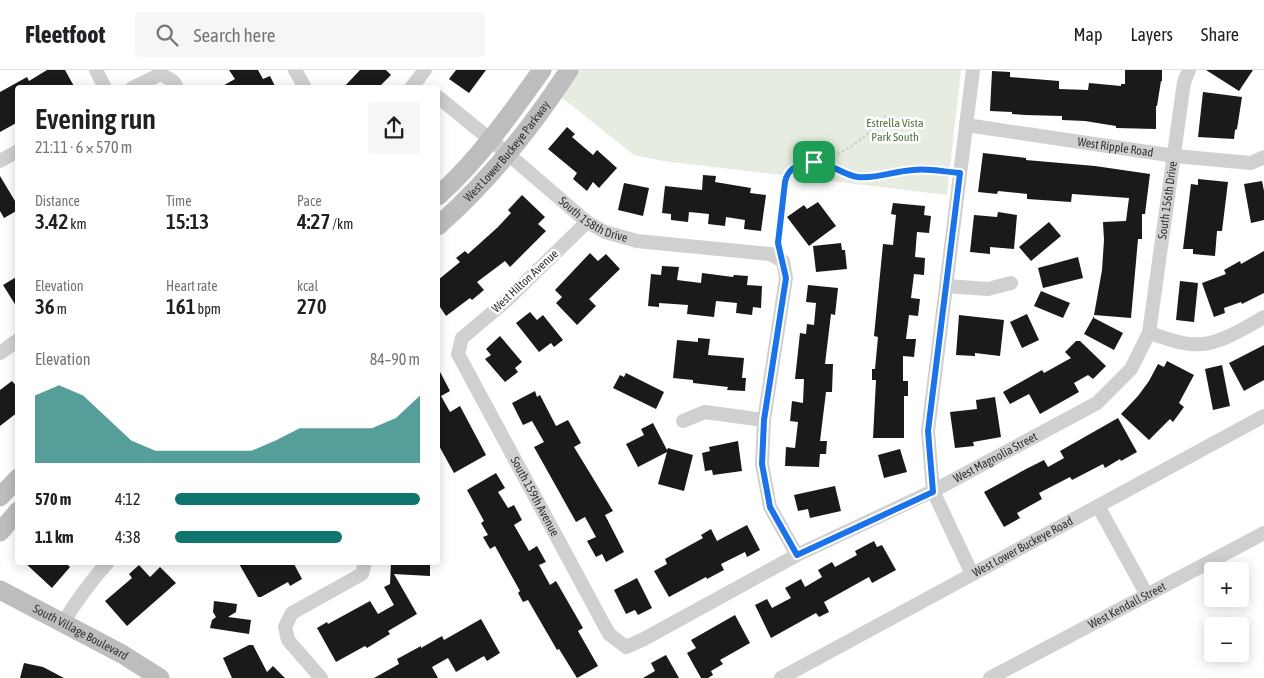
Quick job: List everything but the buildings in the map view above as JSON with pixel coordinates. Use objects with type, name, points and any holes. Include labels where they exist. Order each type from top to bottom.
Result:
[{"type":"main road","name":"West Lower Buckeye Parkway","points":[[440,194],[491,141],[542,70]]},
{"type":"main road","name":"West Lower Buckeye Parkway","points":[[440,224],[465,202],[508,154],[546,106],[569,70]]},
{"type":"main road","points":[[0,497],[15,481]]},
{"type":"main road","points":[[0,532],[15,514]]},
{"type":"main road","name":"South Village Boulevard","points":[[0,590],[122,654],[160,678]]},
{"type":"street","points":[[96,70],[104,85]]},
{"type":"street","points":[[295,70],[303,85]]},
{"type":"street","points":[[972,574],[933,492],[928,431],[973,70]]},
{"type":"street","name":"South 156th Drive","points":[[1149,333],[1184,82],[1189,70]]},
{"type":"street","points":[[138,85],[161,74],[176,85]]},
{"type":"street","name":"South 158th Drive","points":[[440,99],[587,222],[606,232],[637,241],[770,254],[783,261]]},
{"type":"street","name":"West Ripple Road","points":[[966,125],[1175,156],[1251,163],[1264,157]]},
{"type":"street","points":[[0,161],[15,152]]},
{"type":"street","name":"West Hilton Avenue","points":[[462,338],[506,301],[587,222]]},
{"type":"street","points":[[783,261],[786,278],[764,420],[762,464],[770,507],[797,555]]},
{"type":"street","points":[[946,286],[988,289],[1012,283]]},
{"type":"street","points":[[1149,333],[1173,341],[1193,344],[1223,339],[1264,317]]},
{"type":"street","name":"West Magnolia Street","points":[[626,647],[797,555],[933,492],[1098,403],[1131,369],[1149,333]]},
{"type":"street","name":"South 159th Avenue","points":[[462,338],[458,354],[609,634],[626,647]]},
{"type":"street","points":[[0,353],[15,342]]},
{"type":"street","points":[[683,421],[705,412],[764,420]]},
{"type":"street","name":"West Lower Buckeye Road","points":[[781,678],[1264,416]]},
{"type":"street","points":[[1098,506],[1147,595]]},
{"type":"street","name":"West Kendall Street","points":[[990,678],[1264,533]]},
{"type":"street","points":[[63,623],[91,581],[105,565]]},
{"type":"street","points":[[321,678],[288,640],[285,627],[292,613],[362,574],[364,565]]},
{"type":"path","points":[[783,261],[778,243],[787,175],[794,167],[803,163],[834,156],[878,126],[886,116]]},
{"type":"path","points":[[814,162],[827,164],[842,172],[858,176],[875,177],[919,169],[960,173]]},
{"type":"green space","name":"Estrella Vista Park South","points":[[577,70],[961,70],[947,195],[663,161],[634,155],[560,96]]},
{"type":"route","points":[[814,162],[827,164],[842,172],[858,176],[875,177],[919,169],[960,173],[928,431],[933,492],[797,555],[770,507],[762,464],[764,420],[786,278],[778,243],[785,182],[789,170],[803,163],[814,162]]}]
